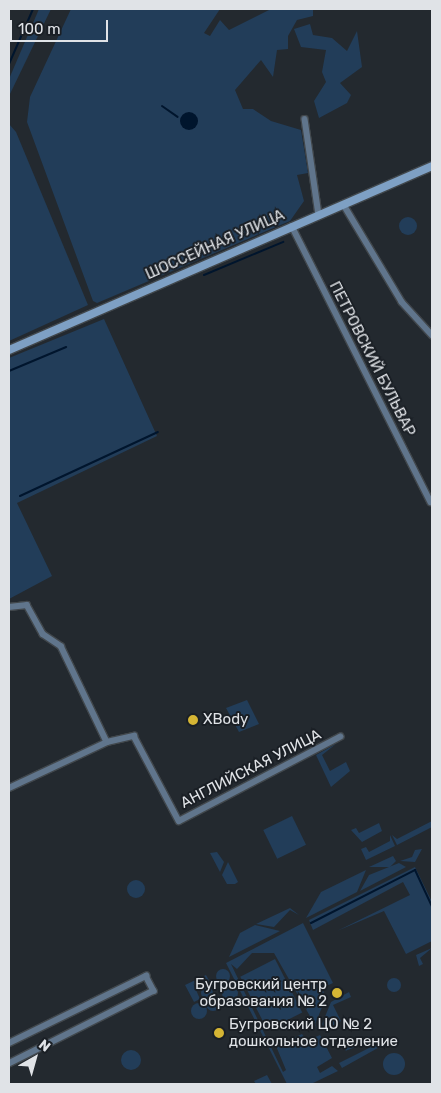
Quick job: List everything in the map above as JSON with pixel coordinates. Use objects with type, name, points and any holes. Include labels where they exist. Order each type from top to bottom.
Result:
[{"type":"main road","name":"ШОССЕЙНАЯ УЛИЦА","points":[[9,350],[432,166]]},
{"type":"street","points":[[305,120],[319,215]]},
{"type":"street","points":[[344,205],[402,302],[432,334]]},
{"type":"street","name":"ПЕТРОВСКИЙ БУЛЬВАР","points":[[292,226],[430,502]]},
{"type":"street","points":[[9,607],[27,605],[43,634],[61,646],[107,742],[9,788]]},
{"type":"street","name":"АНГЛИЙСКАЯ УЛИЦА","points":[[107,742],[134,736],[178,821],[340,737]]},
{"type":"street","points":[[9,1043],[146,976],[154,991],[9,1064]]},
{"type":"shaded area","points":[[39,9],[51,9],[9,96],[9,79]]},
{"type":"shaded area","points":[[71,9],[220,9],[204,33],[210,36],[220,20],[229,30],[271,9],[313,9],[313,16],[297,20],[288,36],[288,49],[277,50],[273,77],[261,60],[235,90],[243,109],[253,109],[271,121],[301,130],[308,173],[297,175],[304,201],[290,221],[97,303],[93,301],[27,122],[30,97]]},
{"type":"shaded area","points":[[310,24],[313,35],[332,38],[347,51],[357,31],[362,67],[340,83],[351,95],[347,103],[319,118],[314,101],[326,82],[322,72],[326,50],[301,47],[294,29]]},
{"type":"shaded area","points":[[189,112],[195,115],[198,121],[195,127],[189,130],[183,127],[180,121],[183,115]]},
{"type":"shaded area","points":[[9,124],[16,132],[88,305],[9,341]]},
{"type":"shaded area","points":[[408,217],[414,220],[417,226],[414,232],[408,235],[402,232],[399,226],[402,220]]},
{"type":"shaded area","points":[[104,319],[157,436],[17,503],[52,576],[9,599],[9,358]]},
{"type":"shaded area","points":[[247,700],[259,724],[239,732],[226,708]]},
{"type":"shaded area","points":[[336,744],[322,755],[330,771],[346,762],[350,771],[331,787],[316,755]]},
{"type":"shaded area","points":[[292,816],[306,845],[277,859],[263,830]]},
{"type":"shaded area","points":[[432,821],[432,827],[397,845],[392,835],[397,839]]},
{"type":"shaded area","points":[[379,823],[382,831],[362,842],[351,830],[356,828],[359,833]]},
{"type":"shaded area","points":[[390,835],[395,846],[366,860],[361,849],[366,847],[369,852],[390,841]]},
{"type":"shaded area","points":[[422,849],[415,862],[400,861],[412,857],[415,850]]},
{"type":"shaded area","points":[[217,852],[224,862],[220,872],[210,853]]},
{"type":"shaded area","points":[[393,856],[396,861],[390,867],[369,867]]},
{"type":"shaded area","points":[[228,862],[238,882],[235,884],[227,884],[222,875]]},
{"type":"shaded area","points":[[399,863],[406,867],[360,891],[369,875]]},
{"type":"shaded area","points":[[415,867],[432,902],[432,941],[406,954],[384,911],[337,931],[410,895],[403,882],[313,930],[309,920]]},
{"type":"shaded area","points":[[366,870],[357,892],[306,918],[321,892]]},
{"type":"shaded area","points":[[132,880],[140,880],[145,885],[143,896],[132,898],[127,893],[127,885]]},
{"type":"shaded area","points":[[290,908],[299,915],[290,910],[274,927],[256,924]]},
{"type":"shaded area","points":[[303,923],[333,983],[322,988],[326,998],[315,1024],[319,1032],[274,953],[252,953],[237,969],[231,964],[283,1072],[286,1070],[276,1046],[302,1034],[307,1041],[320,1035],[332,1058],[317,1067],[320,1073],[332,1066],[338,1071],[311,1084],[287,1084],[226,963]]},
{"type":"shaded area","points":[[255,925],[280,931],[229,957],[240,933]]},
{"type":"shaded area","points":[[432,948],[420,958],[423,964],[419,966],[416,955]]},
{"type":"shaded area","points":[[275,959],[302,1012],[267,1030],[240,977]]},
{"type":"shaded area","points":[[223,969],[228,971],[230,976],[228,981],[223,983],[218,981],[216,976],[218,971]]},
{"type":"shaded area","points":[[206,975],[211,984],[198,990],[193,983],[200,999],[194,1002],[185,985]]},
{"type":"shaded area","points":[[391,978],[397,978],[401,985],[397,992],[391,992],[387,988],[387,982]]},
{"type":"shaded area","points":[[230,985],[238,993],[230,1001],[222,993]]},
{"type":"shaded area","points":[[205,987],[209,987],[213,993],[209,999],[205,999],[201,995],[201,991]]},
{"type":"shaded area","points":[[349,992],[351,997],[333,1005],[341,1021],[325,1030],[322,1024],[331,1002]]},
{"type":"shaded area","points":[[210,997],[216,997],[220,1004],[216,1011],[210,1011],[206,1007],[206,1001]]},
{"type":"shaded area","points":[[199,1003],[207,1011],[199,1019],[191,1011]]},
{"type":"shaded area","points":[[369,1036],[371,1041],[346,1051],[344,1046]]},
{"type":"shaded area","points":[[394,1039],[342,1068],[339,1063],[373,1046]]},
{"type":"shaded area","points":[[131,1050],[138,1053],[141,1060],[138,1067],[131,1070],[124,1067],[121,1060],[124,1053]]},
{"type":"shaded area","points":[[394,1053],[402,1056],[405,1064],[402,1072],[394,1075],[386,1072],[383,1064],[386,1056]]},
{"type":"shaded area","points":[[267,1075],[272,1084],[256,1084],[254,1081]]},
{"type":"waterway","points":[[9,64],[33,9]]},
{"type":"waterway","points":[[162,106],[178,117]]},
{"type":"waterway","points":[[204,275],[283,242]]},
{"type":"waterway","points":[[9,371],[66,347]]},
{"type":"waterway","points":[[20,496],[158,432]]},
{"type":"waterway","points":[[311,923],[415,870],[432,906]]},
{"type":"place","name":"XBody","points":[[193,720]]},
{"type":"place","name":"Бугровский центр образования № 2","points":[[337,993]]},
{"type":"place","name":"Бугровский ЦО № 2 дошкольное отделение","points":[[219,1033]]}]
